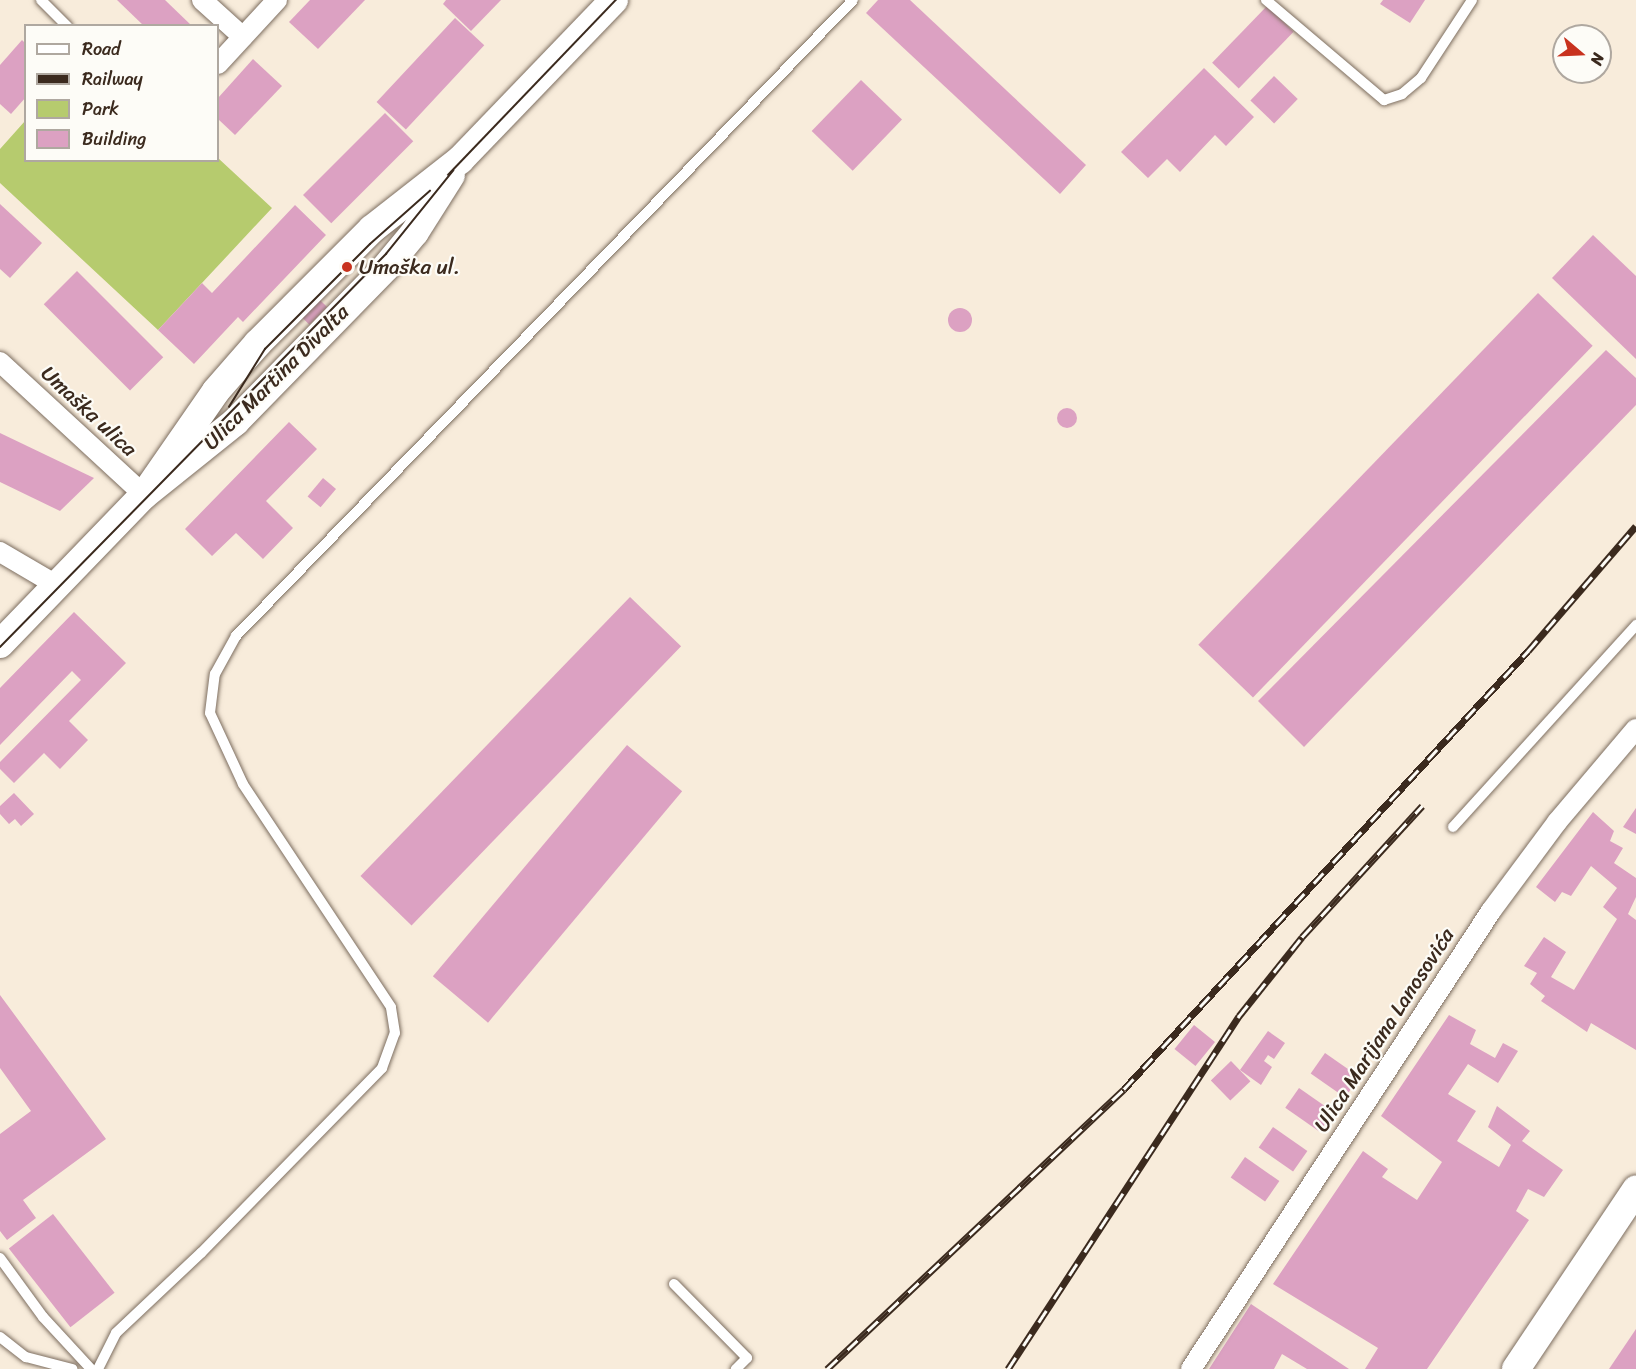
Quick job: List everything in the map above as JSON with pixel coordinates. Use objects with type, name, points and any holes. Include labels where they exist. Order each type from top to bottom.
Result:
[{"type":"street","points":[[202,0],[243,37]]},
{"type":"street","points":[[219,63],[277,0]]},
{"type":"street","name":"Ulica Martina Divalta","points":[[144,495],[199,414],[251,351],[372,229],[460,160],[614,0]]},
{"type":"street","name":"Ulica Martina Divalta","points":[[0,644],[144,495],[235,422],[386,267],[415,232],[460,160]]},
{"type":"street","name":"Umaška ulica","points":[[0,362],[144,495]]},
{"type":"street","points":[[0,552],[56,585]]},
{"type":"street","name":"Ulica Marijana Lanosovića","points":[[1191,1369],[1491,911],[1557,822],[1636,729]]},
{"type":"street","points":[[1516,1369],[1636,1190]]},
{"type":"lane","points":[[41,0],[65,24]]},
{"type":"lane","points":[[98,1369],[116,1333],[201,1254],[382,1068],[395,1033],[391,1007],[243,784],[210,713],[214,674],[236,636],[853,0]]},
{"type":"lane","points":[[1266,0],[1384,100],[1402,94],[1421,78],[1472,0]]},
{"type":"lane","points":[[1453,827],[1636,625]]},
{"type":"lane","points":[[0,1258],[49,1324],[91,1369]]},
{"type":"lane","points":[[675,1284],[747,1358],[736,1369]]},
{"type":"lane","points":[[0,1337],[26,1357],[72,1369]]},
{"type":"green space","points":[[24,122],[24,162],[219,162],[219,159],[272,208],[158,330],[0,183],[0,149]]},
{"type":"building","points":[[117,0],[165,0],[190,24],[142,24]]},
{"type":"building","points":[[310,0],[365,0],[318,49],[289,22]]},
{"type":"building","points":[[446,0],[501,0],[471,31],[443,4]]},
{"type":"building","points":[[878,0],[910,0],[1086,165],[1060,194],[866,13]]},
{"type":"building","points":[[1383,0],[1425,0],[1410,23],[1380,4]]},
{"type":"building","points":[[1267,6],[1294,32],[1239,89],[1212,63]]},
{"type":"building","points":[[455,18],[484,45],[406,129],[377,102]]},
{"type":"building","points":[[22,40],[24,42],[24,99],[11,114],[0,104],[0,65]]},
{"type":"building","points":[[253,59],[282,86],[235,135],[219,120],[219,97]]},
{"type":"building","points":[[1204,68],[1254,117],[1226,146],[1215,135],[1180,172],[1167,159],[1148,178],[1121,152]]},
{"type":"building","points":[[1274,76],[1298,99],[1274,123],[1250,100]]},
{"type":"building","points":[[861,80],[902,120],[853,171],[812,131]]},
{"type":"building","points":[[385,113],[413,141],[331,223],[303,195]]},
{"type":"building","points":[[0,204],[42,243],[10,278],[0,269]]},
{"type":"building","points":[[295,205],[326,235],[243,322],[238,317],[194,364],[158,330],[202,283],[212,293]]},
{"type":"building","points":[[1593,235],[1636,276],[1636,359],[1552,278]]},
{"type":"building","points":[[77,271],[163,357],[130,391],[44,304]]},
{"type":"building","points":[[1538,293],[1593,346],[1253,698],[1198,645]]},
{"type":"building","points":[[320,300],[327,307],[309,325],[302,318]]},
{"type":"building","points":[[960,308],[965,309],[971,315],[971,325],[965,331],[960,332],[955,331],[949,325],[948,320],[949,315],[955,309]]},
{"type":"building","points":[[1606,350],[1636,378],[1636,405],[1304,747],[1258,701]]},
{"type":"building","points":[[1067,408],[1074,411],[1077,418],[1074,425],[1067,428],[1060,425],[1057,418],[1060,411]]},
{"type":"building","points":[[289,422],[317,449],[266,501],[293,528],[263,559],[236,533],[212,556],[185,529]]},
{"type":"building","points":[[0,433],[94,478],[60,511],[0,482]]},
{"type":"building","points":[[323,478],[336,489],[321,507],[308,496]]},
{"type":"building","points":[[630,597],[681,646],[412,925],[360,876]]},
{"type":"building","points":[[74,612],[126,663],[69,721],[88,740],[60,769],[44,753],[14,783],[0,769],[0,762],[81,680],[72,671],[0,745],[0,688]]},
{"type":"building","points":[[627,745],[682,791],[488,1023],[433,976]]},
{"type":"building","points":[[14,793],[34,814],[21,826],[15,819],[9,824],[0,814],[0,806]]},
{"type":"building","points":[[1636,808],[1636,834],[1623,827]]},
{"type":"building","points":[[1593,812],[1614,831],[1610,841],[1623,848],[1614,863],[1636,878],[1636,897],[1628,914],[1636,920],[1636,1050],[1591,1023],[1587,1032],[1541,1001],[1545,996],[1530,984],[1537,973],[1524,966],[1544,937],[1566,952],[1551,977],[1574,990],[1617,919],[1603,907],[1617,888],[1591,866],[1571,896],[1562,892],[1555,902],[1536,887]]},
{"type":"building","points":[[0,995],[106,1139],[23,1200],[36,1218],[7,1240],[0,1231],[0,1134],[31,1111],[0,1068]]},
{"type":"building","points":[[1449,1015],[1476,1030],[1470,1044],[1495,1058],[1503,1043],[1518,1051],[1498,1083],[1468,1064],[1448,1094],[1476,1111],[1457,1141],[1499,1167],[1511,1145],[1488,1127],[1497,1106],[1530,1131],[1522,1141],[1563,1170],[1544,1197],[1528,1189],[1516,1211],[1529,1220],[1427,1369],[1365,1369],[1378,1348],[1273,1284],[1363,1151],[1388,1169],[1382,1177],[1417,1200],[1442,1162],[1381,1116]]},
{"type":"building","points":[[1194,1025],[1215,1042],[1195,1066],[1174,1049]]},
{"type":"building","points":[[1268,1031],[1285,1043],[1274,1059],[1268,1055],[1264,1061],[1272,1067],[1261,1085],[1240,1070]]},
{"type":"building","points":[[1325,1053],[1359,1077],[1345,1098],[1311,1073]]},
{"type":"building","points":[[1231,1061],[1250,1081],[1230,1101],[1211,1080]]},
{"type":"building","points":[[1299,1088],[1333,1112],[1320,1132],[1285,1108]]},
{"type":"building","points":[[1273,1127],[1307,1151],[1293,1172],[1259,1147]]},
{"type":"building","points":[[1245,1157],[1279,1181],[1265,1202],[1231,1177]]},
{"type":"building","points":[[53,1214],[115,1293],[70,1327],[9,1248]]},
{"type":"building","points":[[1251,1304],[1349,1369],[1307,1369],[1282,1354],[1274,1369],[1209,1369]]},
{"type":"building","points":[[1636,1329],[1636,1369],[1609,1369]]},
{"type":"tram line","points":[[448,175],[616,0]]},
{"type":"tram line","points":[[0,647],[386,254],[453,171]]},
{"type":"tram line","points":[[229,407],[265,349],[370,244],[430,191]]},
{"type":"railway","points":[[827,1369],[1124,1089],[1528,651],[1636,526]]},
{"type":"railway","points":[[1008,1369],[1239,1016],[1302,937],[1422,806]]},
{"type":"place","name":"Umaška ul.","points":[[347,267]]}]
